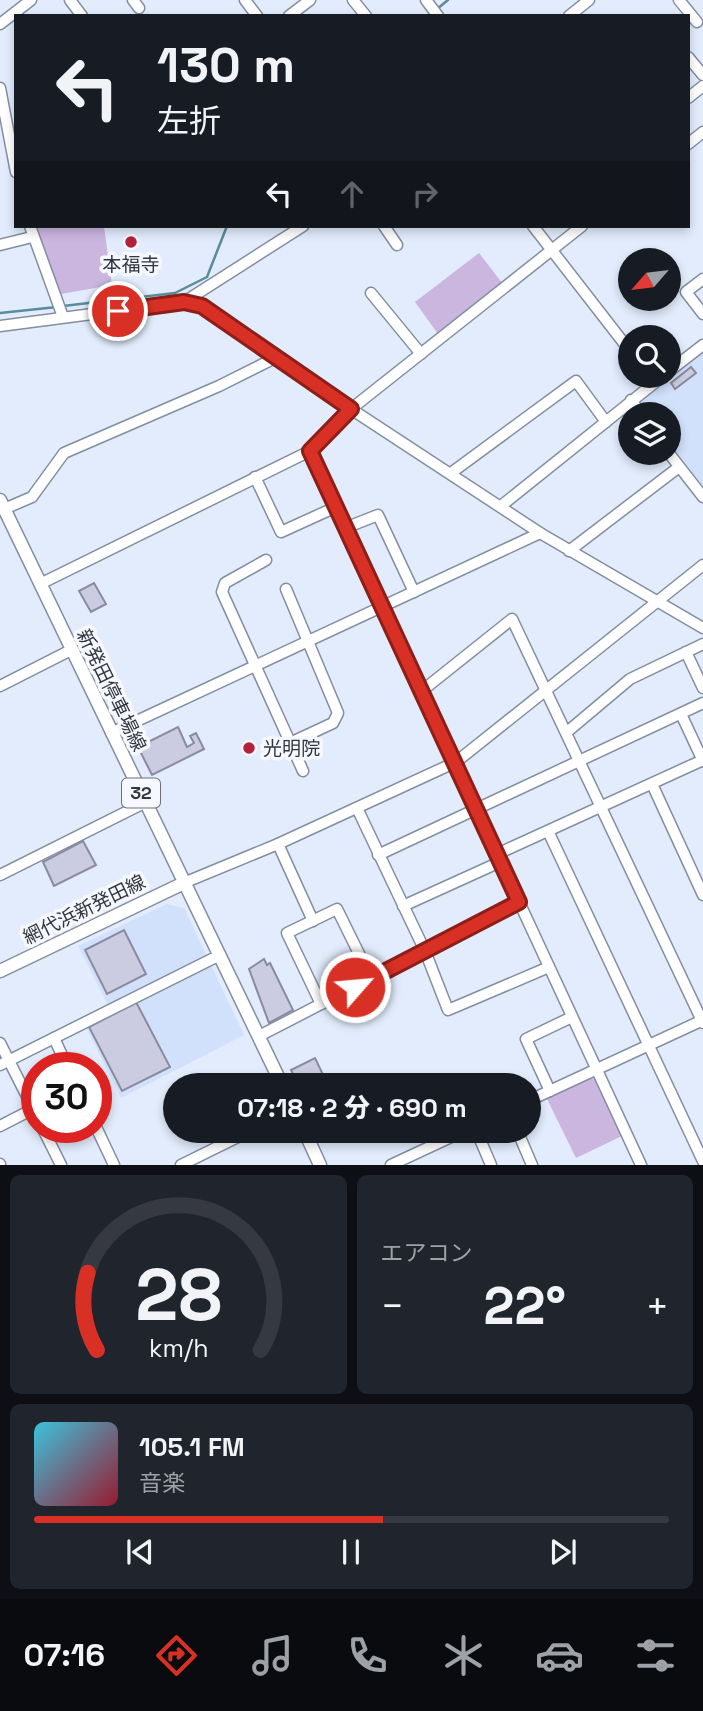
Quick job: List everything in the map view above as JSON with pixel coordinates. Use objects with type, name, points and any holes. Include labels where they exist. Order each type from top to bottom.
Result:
[{"type":"main road","name":"新発田停車場線","points":[[2,505],[276,1073]]},
{"type":"main road","name":"網代浜新発田線","points":[[0,971],[186,882]]},
{"type":"main road","points":[[310,1143],[320,1165]]},
{"type":"street","points":[[0,24],[31,0]]},
{"type":"street","points":[[292,14],[310,0]]},
{"type":"street","points":[[353,0],[364,14]]},
{"type":"street","points":[[569,0],[573,13],[589,0]]},
{"type":"street","points":[[679,0],[700,20]]},
{"type":"street","points":[[690,59],[703,75]]},
{"type":"street","points":[[0,88],[14,162]]},
{"type":"street","points":[[184,302],[300,228]]},
{"type":"street","points":[[385,228],[397,245]]},
{"type":"street","points":[[535,228],[618,336]]},
{"type":"street","points":[[40,584],[310,451],[351,409],[579,228]]},
{"type":"street","points":[[0,245],[31,231],[63,317]]},
{"type":"street","points":[[703,279],[686,292],[703,314]]},
{"type":"street","points":[[371,293],[421,354]]},
{"type":"street","points":[[0,326],[184,302],[202,306],[275,358],[540,533],[703,628]]},
{"type":"street","points":[[681,362],[703,345]]},
{"type":"street","points":[[2,505],[32,497],[64,453],[219,386],[275,358]]},
{"type":"street","points":[[451,473],[576,381],[606,422]]},
{"type":"street","points":[[501,506],[645,388]]},
{"type":"street","points":[[310,451],[641,1165]]},
{"type":"street","points":[[569,551],[679,467],[703,497]]},
{"type":"street","points":[[255,477],[281,532],[336,507]]},
{"type":"street","points":[[345,527],[378,515],[414,592]]},
{"type":"street","points":[[111,733],[540,533]]},
{"type":"street","points":[[265,560],[225,583],[222,592],[303,771]]},
{"type":"street","points":[[186,882],[278,844],[456,762],[703,565]]},
{"type":"street","points":[[286,589],[338,713],[333,723],[290,743]]},
{"type":"street","points":[[423,690],[512,619],[703,1021],[541,1095]]},
{"type":"street","points":[[567,732],[630,679],[703,644]]},
{"type":"street","points":[[0,686],[72,650]]},
{"type":"street","points":[[686,652],[703,688]]},
{"type":"street","points":[[378,855],[703,704]]},
{"type":"street","points":[[403,906],[548,831],[703,761],[681,714]]},
{"type":"street","points":[[652,784],[703,895]]},
{"type":"street","points":[[0,875],[146,802]]},
{"type":"street","points":[[358,808],[425,951],[448,1010],[549,967]]},
{"type":"street","points":[[548,831],[703,1161]]},
{"type":"street","points":[[278,844],[313,920]]},
{"type":"street","points":[[259,1036],[519,902]]},
{"type":"street","points":[[321,1004],[287,933],[337,909],[371,978]]},
{"type":"street","points":[[4,1063],[220,955]]},
{"type":"street","points":[[550,1091],[526,1039],[572,1017]]},
{"type":"street","points":[[54,1038],[61,1052]]},
{"type":"street","points":[[0,1044],[4,1063],[21,1090]]},
{"type":"street","points":[[0,1126],[21,1118]]},
{"type":"street","points":[[50,1143],[61,1165]]},
{"type":"street","points":[[104,1143],[114,1165]]},
{"type":"street","points":[[181,1165],[226,1143]]},
{"type":"street","points":[[391,1165],[438,1143]]},
{"type":"street","points":[[482,1143],[491,1165]]},
{"type":"street","points":[[522,1143],[531,1164]]},
{"type":"shaded area","points":[[36,228],[104,228],[112,285],[61,294]]},
{"type":"shaded area","points":[[479,253],[503,284],[438,334],[415,302]]},
{"type":"shaded area","points":[[703,351],[703,487],[681,457],[681,402],[641,402],[641,399],[655,388],[681,388],[681,368]]},
{"type":"shaded area","points":[[167,904],[184,908],[244,1035],[170,1073],[163,1073],[163,1076],[121,1098],[112,1080],[112,1052],[98,1052],[82,1019],[108,1005],[78,946]]},
{"type":"shaded area","points":[[590,1078],[598,1080],[624,1135],[576,1158],[547,1099]]},
{"type":"building","points":[[691,367],[696,373],[681,384],[681,375]]},
{"type":"building","points":[[94,583],[106,604],[91,612],[79,591]]},
{"type":"building","points":[[178,727],[187,747],[194,743],[190,736],[196,733],[204,749],[152,775],[138,747]]},
{"type":"building","points":[[83,841],[96,865],[54,886],[43,862]]},
{"type":"building","points":[[124,930],[146,974],[107,994],[85,950]]},
{"type":"building","points":[[264,959],[267,965],[270,963],[293,1010],[269,1023],[249,969]]},
{"type":"building","points":[[136,1002],[170,1067],[122,1091],[112,1072],[112,1052],[102,1052],[89,1027]]},
{"type":"building","points":[[315,1058],[322,1073],[292,1073],[291,1070]]},
{"type":"waterway","points":[[437,9],[448,0]]},
{"type":"waterway","points":[[63,306],[175,293],[207,277],[226,228]]},
{"type":"waterway","points":[[0,313],[57,307]]},
{"type":"place","name":"本福寺","points":[[131,242]]},
{"type":"place","name":"光明院","points":[[249,748]]},
{"type":"route","points":[[118,311],[184,302],[202,306],[351,409],[310,451],[519,902],[355,987]]}]
